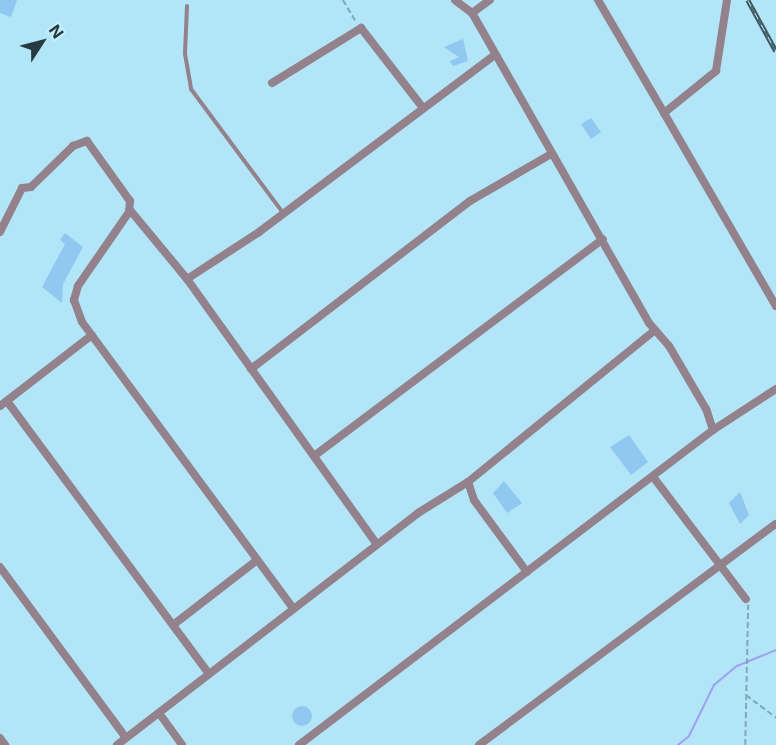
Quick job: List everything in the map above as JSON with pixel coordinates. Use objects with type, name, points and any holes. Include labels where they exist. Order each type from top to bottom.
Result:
[{"type":"street","points":[[455,0],[472,14],[492,57],[603,239],[655,330],[706,409],[713,430]]},
{"type":"street","points":[[472,14],[490,0]]},
{"type":"street","points":[[598,0],[776,306]]},
{"type":"street","points":[[664,113],[716,71],[727,0]]},
{"type":"street","points":[[272,83],[361,28],[423,108]]},
{"type":"street","points":[[187,279],[283,213],[492,57]]},
{"type":"street","points":[[0,232],[17,194],[82,142],[87,141],[130,201],[130,210],[78,286],[74,300],[92,335],[292,608]]},
{"type":"street","points":[[250,369],[470,201],[551,154]]},
{"type":"street","points":[[130,210],[187,279],[377,544]]},
{"type":"street","points":[[314,456],[603,239]]},
{"type":"street","points":[[117,745],[377,544],[468,482],[655,330]]},
{"type":"street","points":[[92,335],[4,403],[208,673]]},
{"type":"street","points":[[299,745],[654,478],[713,430],[776,389]]},
{"type":"street","points":[[654,478],[746,598]]},
{"type":"street","points":[[468,482],[474,500],[527,572]]},
{"type":"street","points":[[479,745],[722,567],[776,524]]},
{"type":"street","points":[[173,625],[258,560]]},
{"type":"street","points":[[0,567],[126,738]]},
{"type":"street","points":[[159,713],[182,745]]},
{"type":"street","points":[[0,738],[5,745]]},
{"type":"lane","points":[[187,6],[185,54],[191,89],[283,213]]},
{"type":"path","points":[[343,0],[361,28]]},
{"type":"path","points":[[745,745],[746,598]]},
{"type":"path","points":[[745,694],[776,718]]},
{"type":"building","points":[[0,0],[17,0],[11,17],[0,13]]},
{"type":"building","points":[[463,39],[468,61],[453,66],[450,61],[459,57],[444,47]]},
{"type":"building","points":[[591,118],[601,132],[591,139],[581,124]]},
{"type":"building","points":[[65,233],[83,247],[63,284],[62,303],[42,287],[65,244],[60,240]]},
{"type":"building","points":[[629,435],[648,462],[631,475],[610,447]]},
{"type":"building","points":[[504,481],[522,503],[507,513],[493,493]]},
{"type":"building","points":[[740,492],[749,515],[740,524],[729,503]]},
{"type":"building","points":[[298,706],[306,706],[312,712],[312,720],[306,726],[298,726],[292,720],[292,712]]},
{"type":"waterway","points":[[678,745],[689,736],[714,685],[737,666],[776,650]]},
{"type":"railway","points":[[748,0],[776,51]]}]
